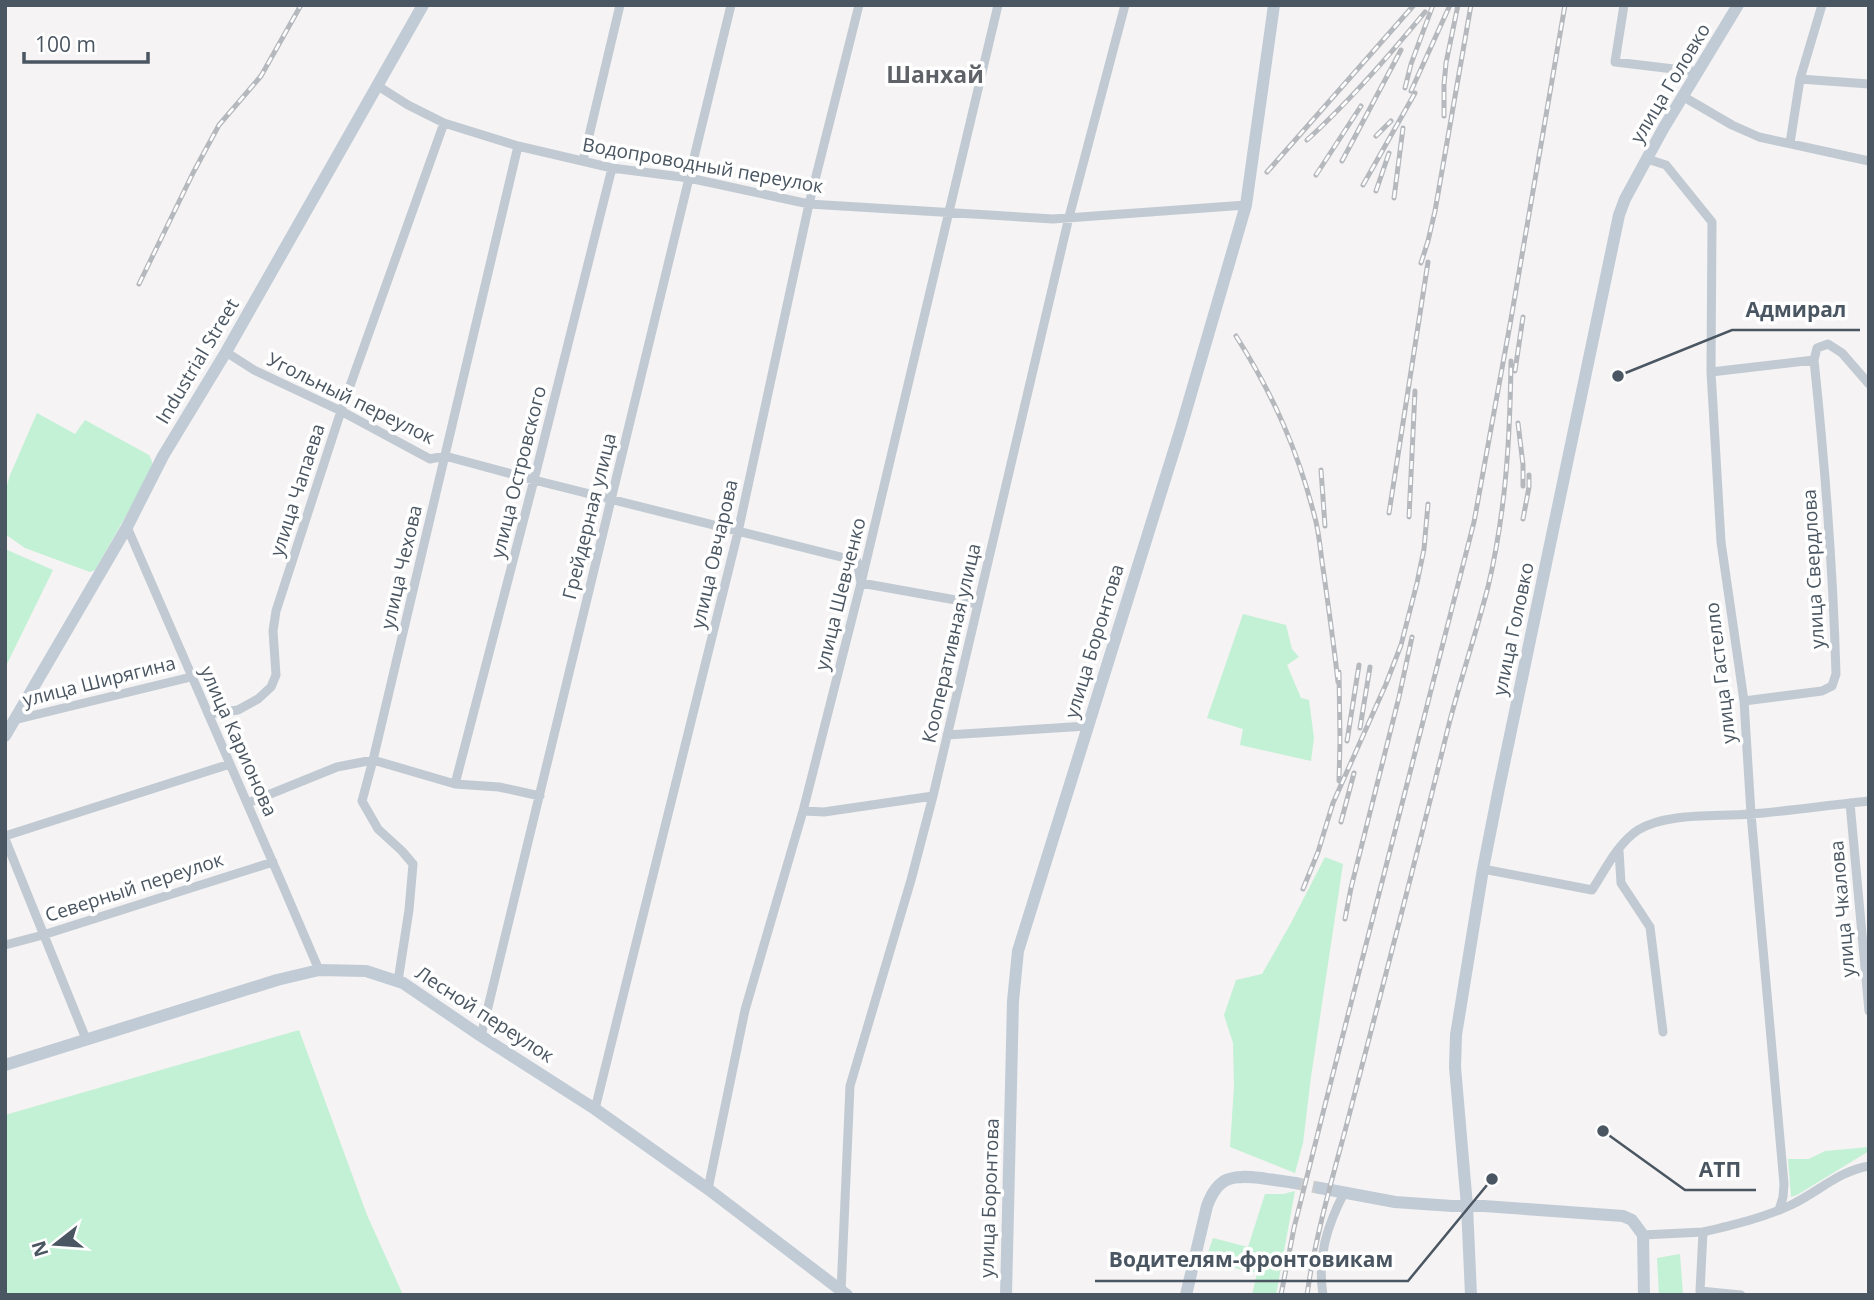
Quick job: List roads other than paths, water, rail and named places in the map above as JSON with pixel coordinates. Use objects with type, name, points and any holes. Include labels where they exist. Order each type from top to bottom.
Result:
[{"type":"main road","name":"Industrial Street","points":[[5,736],[127,527],[163,456],[226,352],[423,5]]},
{"type":"main road","name":"улица Боронтова","points":[[1006,1295],[1013,1001],[1018,951],[1183,420],[1246,205],[1274,5]]},
{"type":"main road","name":"улица Головко","points":[[1471,1295],[1468,1206],[1455,1066],[1456,1035],[1483,869],[1619,215],[1663,129],[1738,5]]},
{"type":"main road","name":"Лесной переулок","points":[[5,1065],[277,980],[319,970],[366,971],[403,983],[595,1109],[708,1189],[844,1293]]},
{"type":"main road","points":[[1186,1295],[1207,1206],[1220,1183],[1239,1176],[1295,1183]]},
{"type":"main road","points":[[1320,1188],[1395,1202],[1623,1216],[1632,1220],[1643,1235],[1644,1295]]},
{"type":"street","points":[[583,161],[620,5]]},
{"type":"street","name":"Грейдерная улица","points":[[481,1036],[731,5]]},
{"type":"street","name":"улица Овчарова","points":[[595,1109],[738,532],[809,204],[859,5]]},
{"type":"street","name":"улица Шевченко","points":[[708,1189],[745,1010],[803,811],[862,583],[998,5]]},
{"type":"street","name":"Кооперативная улица","points":[[844,1293],[850,1086],[933,796],[1069,217],[1125,5]]},
{"type":"street","points":[[1624,5],[1615,62],[1699,72]]},
{"type":"street","points":[[1790,143],[1800,79],[1822,5]]},
{"type":"street","points":[[1800,79],[1869,84]]},
{"type":"street","name":"Водопроводный переулок","points":[[378,86],[444,123],[518,146],[612,168],[689,178],[809,204],[1053,219],[1246,205]]},
{"type":"street","points":[[1684,96],[1695,105],[1759,137],[1869,161]]},
{"type":"street","name":"улица Чапаева","points":[[208,714],[238,710],[258,699],[271,687],[276,675],[273,631],[276,611],[341,411],[444,123]]},
{"type":"street","name":"улица Чехова","points":[[398,981],[413,864],[378,829],[362,801],[518,146]]},
{"type":"street","name":"улица Гастелло","points":[[1647,159],[1666,165],[1712,222],[1711,372],[1721,542],[1744,701],[1751,814],[1784,1190],[1779,1210]]},
{"type":"street","name":"улица Островского","points":[[455,784],[612,168]]},
{"type":"street","points":[[1711,372],[1814,360],[1817,348],[1828,344],[1842,353],[1869,384]]},
{"type":"street","name":"Угольный переулок","points":[[226,352],[254,370],[341,411],[430,459],[445,456],[857,561],[862,583]]},
{"type":"street","name":"улица Свердлова","points":[[1744,701],[1822,691],[1832,686],[1836,674],[1825,463],[1814,360]]},
{"type":"street","name":"улица Карионова","points":[[127,527],[319,970]]},
{"type":"street","points":[[862,583],[978,604]]},
{"type":"street","name":"улица Ширягина","points":[[14,720],[191,677]]},
{"type":"street","points":[[947,735],[1087,726]]},
{"type":"street","points":[[248,803],[337,767],[373,760],[455,784],[499,787],[540,796]]},
{"type":"street","points":[[86,1040],[5,838],[230,764]]},
{"type":"street","points":[[803,811],[824,812],[933,796]]},
{"type":"street","points":[[1483,869],[1592,890],[1627,839],[1658,822],[1869,801]]},
{"type":"street","name":"улица Чкалова","points":[[1850,803],[1869,1011]]},
{"type":"street","points":[[1619,850],[1622,883],[1650,927],[1663,1032]]},
{"type":"street","name":"Северный переулок","points":[[5,945],[273,862]]},
{"type":"street","points":[[1643,1235],[1703,1232],[1764,1216],[1795,1203],[1842,1175],[1869,1166]]},
{"type":"street","points":[[1323,1295],[1324,1240],[1344,1193]]},
{"type":"street","points":[[1703,1232],[1700,1291],[1741,1295]]},
{"type":"tunnel","points":[[1295,1183],[1320,1188]]},
{"type":"railway","points":[[139,284],[219,125],[261,76],[301,5]]},
{"type":"railway","points":[[1267,172],[1414,5]]},
{"type":"railway","points":[[1405,88],[1433,5]]},
{"type":"railway","points":[[1411,91],[1450,5]]},
{"type":"railway","points":[[1444,116],[1446,63],[1458,5]]},
{"type":"railway","points":[[1421,263],[1435,211],[1471,5]]},
{"type":"railway","points":[[1281,1295],[1294,1228],[1474,522],[1565,5]]},
{"type":"railway","points":[[1307,140],[1368,78],[1425,12]]},
{"type":"railway","points":[[1342,161],[1401,50]]},
{"type":"railway","points":[[1363,185],[1415,93]]},
{"type":"railway","points":[[1316,175],[1361,106]]},
{"type":"railway","points":[[1376,136],[1391,121]]},
{"type":"railway","points":[[1394,198],[1403,128]]},
{"type":"railway","points":[[1376,191],[1389,153]]},
{"type":"railway","points":[[1389,513],[1428,262]]},
{"type":"railway","points":[[1515,371],[1523,317]]},
{"type":"railway","points":[[1236,336],[1284,426],[1302,472],[1319,535],[1338,682]]},
{"type":"railway","points":[[1307,1295],[1327,1199],[1449,724],[1488,587],[1506,474],[1511,361]]},
{"type":"railway","points":[[1409,517],[1415,391]]},
{"type":"railway","points":[[1518,423],[1523,486]]},
{"type":"railway","points":[[1321,470],[1325,526]]},
{"type":"railway","points":[[1523,519],[1529,475]]},
{"type":"railway","points":[[1303,889],[1333,803],[1401,645],[1424,549],[1428,504]]},
{"type":"railway","points":[[1345,919],[1412,637]]},
{"type":"railway","points":[[1347,741],[1359,665]]},
{"type":"railway","points":[[1360,728],[1370,667]]},
{"type":"railway","points":[[1339,672],[1339,781]]},
{"type":"railway","points":[[1341,822],[1354,773]]},
{"type":"place","name":"Адмирал","points":[[1618,376]]},
{"type":"place","name":"АТП","points":[[1603,1131]]},
{"type":"place","name":"Водителям-фронтовикам","points":[[1492,1179]]},
{"type":"district","name":"Шанхай","points":[[935,75]]}]
